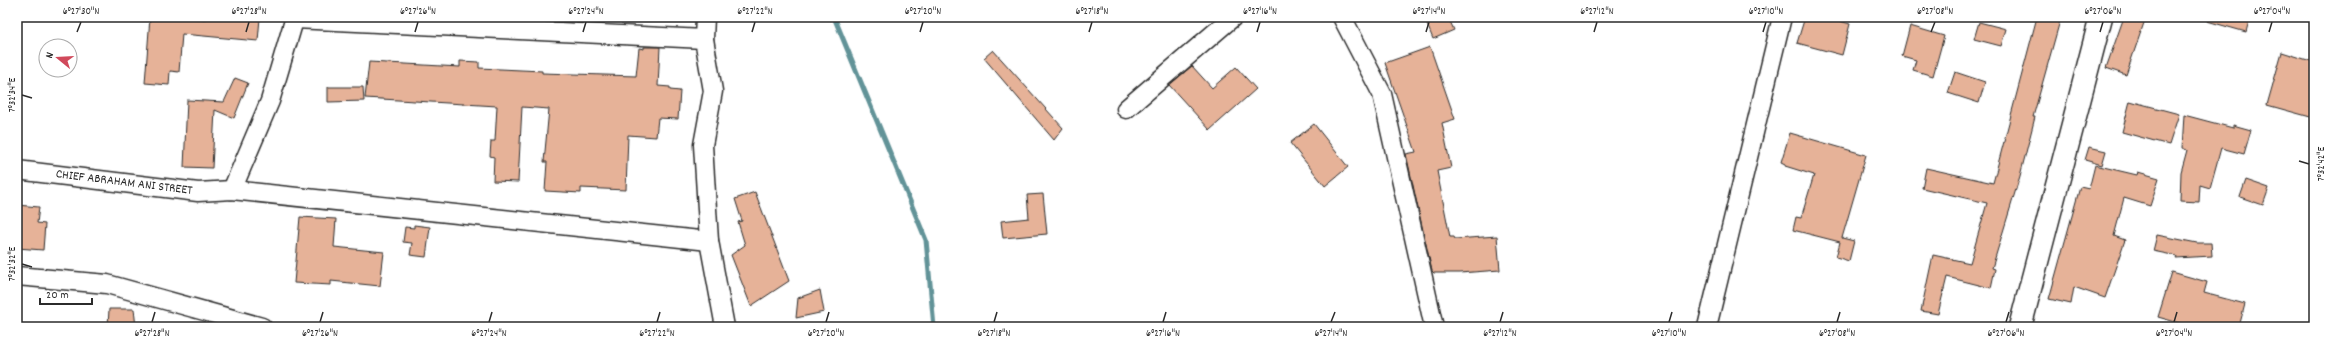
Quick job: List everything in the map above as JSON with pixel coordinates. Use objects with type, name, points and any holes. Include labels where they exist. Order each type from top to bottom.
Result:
[{"type":"main road","points":[[2020,327],[2101,17]]},
{"type":"street","points":[[704,17],[704,39],[712,91],[702,145],[709,240],[725,327]]},
{"type":"street","points":[[1126,109],[1234,17]]},
{"type":"street","points":[[1342,17],[1382,94],[1434,327]]},
{"type":"street","points":[[1707,327],[1782,17]]},
{"type":"street","points":[[232,190],[270,101],[295,18],[704,39]]},
{"type":"street","name":"CHIEF ABRAHAM ANI STREET","points":[[17,170],[198,192],[232,190],[709,240]]},
{"type":"street","points":[[17,276],[107,284],[262,327]]},
{"type":"building","points":[[150,17],[206,19],[206,17],[260,18],[258,41],[182,34],[179,72],[170,71],[169,85],[145,83]]},
{"type":"building","points":[[1424,17],[1448,17],[1454,30],[1433,39]]},
{"type":"building","points":[[1805,17],[1826,17],[1850,24],[1842,55],[1797,43]]},
{"type":"building","points":[[2037,17],[2061,17],[2033,117],[2035,117],[2020,176],[1992,268],[1995,269],[1991,288],[1947,277],[1938,314],[1921,311],[1933,255],[1970,263],[1987,203],[1922,188],[1926,168],[1993,183]]},
{"type":"building","points":[[2124,17],[2146,17],[2126,75],[2106,68]]},
{"type":"building","points":[[2207,17],[2250,17],[2246,32],[2207,21]]},
{"type":"building","points":[[1979,22],[2006,29],[2001,46],[1974,39]]},
{"type":"building","points":[[1910,26],[1944,36],[1933,76],[1913,70],[1916,60],[1902,56]]},
{"type":"building","points":[[644,47],[660,47],[658,86],[670,87],[670,90],[680,91],[678,119],[658,118],[656,137],[628,135],[626,190],[581,188],[581,193],[545,191],[547,162],[544,162],[549,109],[522,107],[518,182],[493,181],[494,157],[490,156],[491,141],[495,141],[497,106],[365,98],[369,62],[460,67],[460,61],[479,62],[479,68],[542,71],[542,73],[636,76],[639,48],[644,49]]},
{"type":"building","points":[[1430,47],[1455,119],[1442,123],[1451,168],[1437,171],[1450,237],[1454,237],[1455,239],[1497,236],[1500,270],[1460,273],[1434,273],[1432,271],[1406,154],[1416,152],[1385,63]]},
{"type":"building","points":[[993,50],[1063,128],[1054,140],[984,58]]},
{"type":"building","points":[[2282,52],[2314,62],[2314,118],[2267,105]]},
{"type":"building","points":[[1192,66],[1212,88],[1236,67],[1256,89],[1210,130],[1169,85]]},
{"type":"building","points":[[1955,72],[1985,82],[1979,103],[1948,93]]},
{"type":"building","points":[[235,78],[248,83],[234,118],[215,110],[212,168],[184,167],[187,100],[224,102]]},
{"type":"building","points":[[328,87],[363,87],[364,101],[328,102]]},
{"type":"building","points":[[2130,101],[2179,114],[2169,145],[2122,132]]},
{"type":"building","points":[[2184,115],[2233,128],[2233,125],[2251,130],[2244,154],[2221,148],[2210,188],[2200,185],[2199,202],[2180,201],[2181,172],[2187,150],[2182,148]]},
{"type":"building","points":[[1314,124],[1348,167],[1325,186],[1290,143]]},
{"type":"building","points":[[1790,133],[1866,155],[1842,238],[1854,241],[1849,261],[1836,257],[1840,242],[1793,230],[1796,217],[1801,218],[1814,175],[1785,166],[1785,164],[1781,162]]},
{"type":"building","points":[[2089,147],[2106,151],[2102,165],[2085,160]]},
{"type":"building","points":[[2095,165],[2137,175],[2138,172],[2159,178],[2150,206],[2124,198],[2114,236],[2125,240],[2105,298],[2074,287],[2071,304],[2049,299],[2080,187],[2089,189]]},
{"type":"building","points":[[2246,180],[2269,188],[2263,205],[2240,197]]},
{"type":"building","points":[[755,192],[789,281],[751,306],[731,255],[745,245],[738,222],[742,221],[735,199]]},
{"type":"building","points":[[1043,194],[1047,234],[1003,238],[1001,221],[1029,218],[1027,195]]},
{"type":"building","points":[[17,205],[39,207],[37,223],[45,224],[43,250],[17,248]]},
{"type":"building","points":[[300,217],[336,219],[334,247],[384,252],[380,286],[331,281],[331,285],[294,283]]},
{"type":"building","points":[[414,225],[430,227],[426,257],[410,255],[412,243],[403,242],[405,227],[414,228]]},
{"type":"building","points":[[2157,235],[2197,243],[2211,243],[2212,256],[2176,258],[2177,256],[2153,251]]},
{"type":"building","points":[[2172,272],[2207,282],[2204,293],[2245,304],[2239,327],[2193,327],[2158,317]]},
{"type":"building","points":[[820,290],[824,312],[796,318],[798,298]]},
{"type":"building","points":[[109,309],[134,309],[136,327],[108,327]]},
{"type":"waterway","points":[[834,17],[926,240],[934,327]]}]
